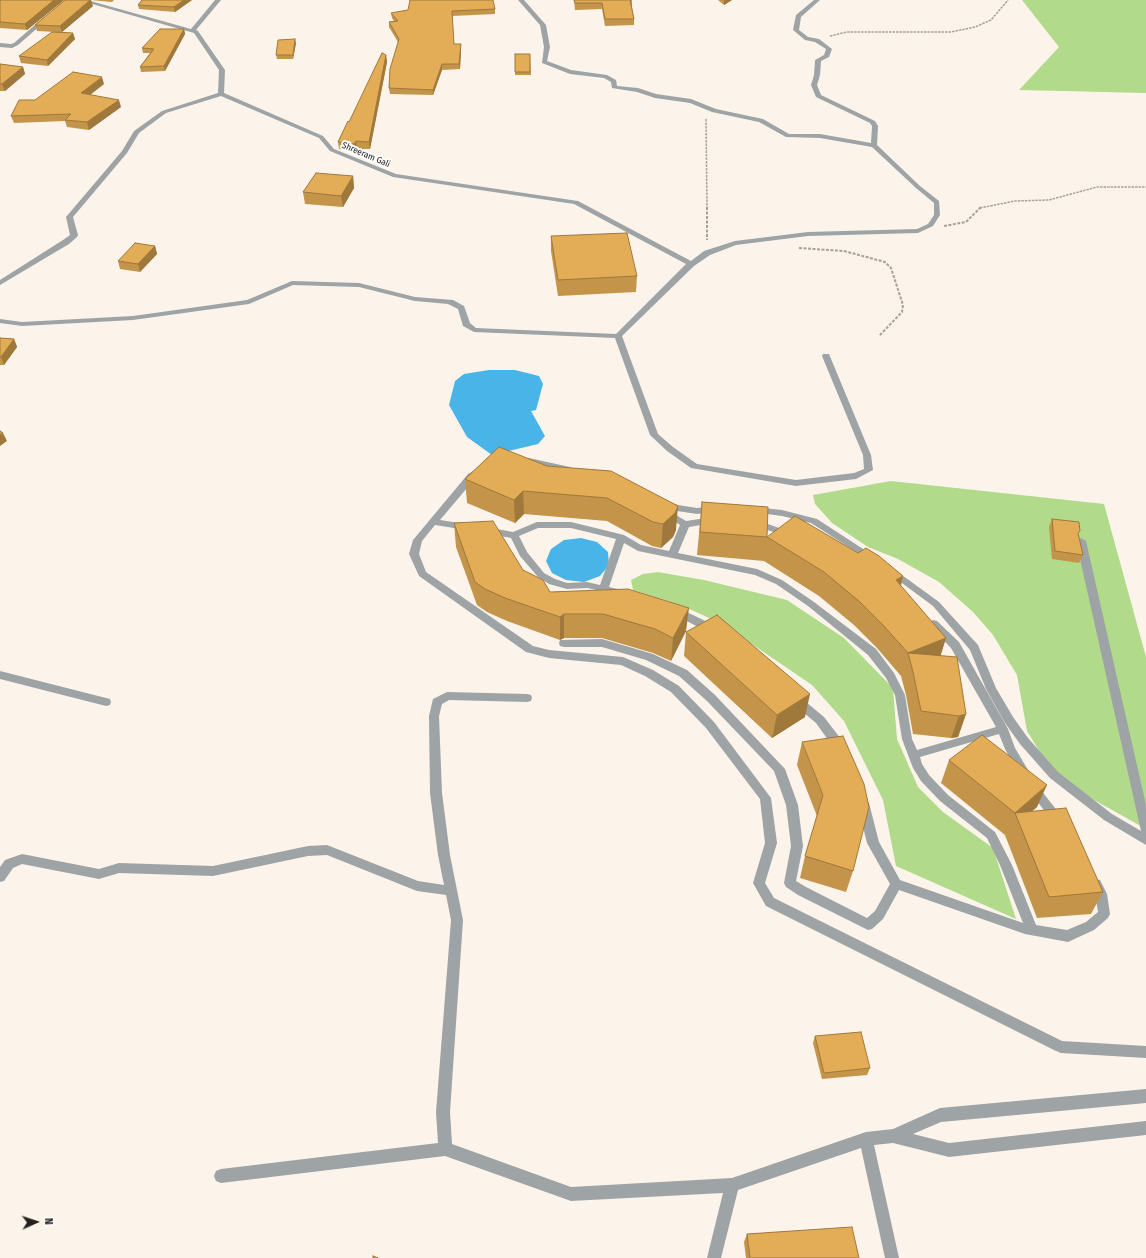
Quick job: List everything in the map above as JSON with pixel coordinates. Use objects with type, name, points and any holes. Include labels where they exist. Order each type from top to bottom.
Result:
[{"type":"street","points":[[0,283],[66,242],[74,235],[68,217],[125,152],[136,132],[164,112],[221,94],[222,70],[196,32],[81,0]]},
{"type":"street","points":[[192,31],[218,0]]},
{"type":"street","points":[[0,321],[22,324],[133,318],[249,302],[292,283],[359,285],[415,299],[450,302],[461,308],[466,324],[474,330],[618,336],[691,264],[707,253],[735,243],[801,235],[918,231],[932,225],[937,215],[937,202],[918,187],[874,145],[820,136],[788,136],[761,120],[706,109],[690,101],[614,87],[614,81],[606,76],[570,72],[544,62],[547,47],[543,25],[521,0]]},
{"type":"street","points":[[817,0],[798,16],[796,30],[808,39],[817,40],[829,49],[826,56],[818,60],[817,75],[814,85],[818,96],[873,122],[875,126],[874,145]]},
{"type":"street","points":[[0,45],[12,46],[16,44],[52,14]]},
{"type":"street","name":"Shreeram Gali","points":[[221,94],[321,138],[332,150],[395,176],[576,202],[691,264]]},
{"type":"street","points":[[618,336],[654,435],[670,449],[694,466],[796,483],[856,476],[868,470],[867,455],[826,356]]},
{"type":"street","points":[[517,460],[581,472]]},
{"type":"street","points":[[486,465],[470,476],[418,540],[414,554],[422,574],[530,649],[549,654],[623,661],[649,673],[675,689],[710,725],[765,798],[771,843],[759,883],[770,902],[1061,1047],[1146,1052]]},
{"type":"street","points":[[550,475],[572,479]]},
{"type":"street","points":[[656,503],[676,508],[725,514],[685,524],[656,503]]},
{"type":"street","points":[[802,540],[746,515],[782,513],[814,521],[890,570],[936,604],[974,648],[991,689],[1009,720],[1024,741],[1049,770],[1108,818],[1146,840]]},
{"type":"street","points":[[433,522],[514,535],[538,525],[571,525],[621,537],[638,548],[741,568],[757,572],[779,582],[811,604],[872,652],[890,676],[900,695],[907,739],[913,755],[925,778],[944,798],[991,835],[1006,865],[1032,930]]},
{"type":"street","points":[[672,555],[685,524]]},
{"type":"street","points":[[514,535],[523,554],[541,575],[552,582],[567,586],[587,585],[604,588],[631,596]]},
{"type":"street","points":[[604,588],[621,537]]},
{"type":"street","points":[[1081,541],[1146,830]]},
{"type":"street","points":[[667,608],[688,616],[721,636]]},
{"type":"street","points":[[927,618],[955,645],[1002,729],[1010,749],[1032,787],[1049,810],[1064,826]]},
{"type":"street","points":[[564,643],[602,643],[615,646],[675,668],[711,698],[779,769],[792,805],[797,846],[790,883],[802,891],[868,925],[879,915],[896,884]]},
{"type":"street","points":[[0,675],[106,702]]},
{"type":"street","points":[[791,695],[820,720],[837,742],[843,755]]},
{"type":"street","points":[[445,1149],[443,1112],[458,920],[444,855],[436,793],[434,716],[437,702],[448,696],[526,698]]},
{"type":"street","points":[[913,755],[1002,729]]},
{"type":"street","points":[[859,793],[864,806],[873,843],[896,884],[1032,930],[1068,936],[1090,926],[1104,914],[1101,894],[1090,873]]},
{"type":"street","points":[[0,877],[9,864],[22,859],[99,874],[119,868],[213,871],[308,851],[327,850],[417,886],[451,891]]},
{"type":"street","points":[[221,1176],[445,1149],[571,1194],[732,1185],[866,1139],[893,1136],[940,1115],[1146,1096]]},
{"type":"street","points":[[893,1136],[948,1150],[1146,1128]]},
{"type":"street","points":[[866,1139],[892,1258]]},
{"type":"street","points":[[714,1258],[732,1185]]},
{"type":"path","points":[[808,39],[847,32],[951,32],[975,27],[992,20],[1008,0]]},
{"type":"path","points":[[706,109],[707,253]]},
{"type":"path","points":[[932,225],[949,226],[966,222],[981,207],[1008,202],[1049,200],[1097,187],[1146,188]]},
{"type":"path","points":[[795,247],[844,251],[885,262],[891,268],[903,305],[902,312],[879,336]]},
{"type":"green space","points":[[1022,0],[1146,0],[1146,93],[1019,90],[1059,47]]},
{"type":"green space","points":[[891,481],[1104,504],[1146,657],[1146,829],[1071,787],[1044,759],[1027,731],[1017,675],[993,635],[973,612],[939,582],[898,559],[868,547],[832,523],[815,504],[813,495]]},
{"type":"green space","points":[[658,572],[704,580],[787,600],[844,638],[893,688],[897,739],[918,787],[943,812],[993,848],[1016,919],[896,866],[883,800],[844,721],[812,685],[740,636],[709,618],[683,606],[633,590],[631,580],[643,574]]},
{"type":"water","points":[[489,370],[515,370],[539,376],[543,384],[536,410],[531,411],[545,436],[538,444],[492,455],[467,437],[449,405],[455,381],[464,374]]},
{"type":"water","points":[[581,538],[597,542],[608,552],[609,565],[600,576],[584,582],[566,580],[552,573],[546,561],[551,549],[564,540]]},
{"type":"building","points":[[0,0],[54,0],[25,24],[0,22]]},
{"type":"building","points":[[65,0],[90,0],[60,26],[35,25]]},
{"type":"building","points":[[142,0],[184,0],[174,7],[138,5]]},
{"type":"building","points":[[410,0],[493,0],[495,9],[452,11],[454,44],[461,44],[459,64],[442,64],[433,90],[389,88],[390,69],[399,39],[389,22],[398,21],[391,13],[408,10]]},
{"type":"building","points":[[574,0],[630,0],[634,19],[605,19],[602,3],[575,3]]},
{"type":"building","points":[[160,29],[184,29],[164,66],[140,67],[154,49],[142,48]]},
{"type":"building","points":[[52,32],[73,33],[47,60],[19,56]]},
{"type":"building","points":[[295,39],[293,55],[276,55],[278,40]]},
{"type":"building","points":[[382,53],[386,55],[369,142],[356,141],[354,144],[338,142],[348,121],[349,122]]},
{"type":"building","points":[[515,54],[530,54],[530,72],[515,72]]},
{"type":"building","points":[[0,64],[23,67],[0,84]]},
{"type":"building","points":[[73,72],[102,77],[81,93],[119,100],[87,122],[65,120],[71,114],[11,116],[19,100],[35,100]]},
{"type":"building","points":[[316,173],[353,176],[341,196],[303,192]]},
{"type":"building","points":[[627,233],[637,276],[558,280],[551,236]]},
{"type":"building","points":[[135,243],[155,246],[138,264],[118,261]]},
{"type":"building","points":[[0,338],[14,339],[1,357],[0,357]]},
{"type":"building","points":[[499,447],[547,466],[611,471],[678,506],[675,513],[663,524],[653,522],[607,498],[523,491],[514,500],[465,479]]},
{"type":"building","points":[[702,502],[768,507],[767,537],[700,532]]},
{"type":"building","points":[[795,516],[858,553],[866,548],[879,556],[903,576],[896,580],[946,638],[908,653],[860,602],[824,572],[767,537]]},
{"type":"building","points":[[1052,519],[1079,522],[1080,531],[1078,533],[1083,555],[1055,551]]},
{"type":"building","points":[[493,521],[523,570],[543,580],[550,592],[628,589],[689,608],[673,638],[655,629],[603,614],[564,614],[560,617],[505,598],[485,589],[475,582],[454,523]]},
{"type":"building","points":[[717,615],[810,694],[777,715],[686,632]]},
{"type":"building","points":[[908,653],[957,657],[966,714],[959,716],[921,711]]},
{"type":"building","points":[[982,735],[1047,785],[1015,813],[949,760]]},
{"type":"building","points":[[843,736],[864,784],[869,807],[853,871],[805,856],[823,795],[802,742]]},
{"type":"building","points":[[1066,808],[1103,892],[1049,897],[1015,813]]},
{"type":"building","points":[[861,1032],[870,1068],[824,1073],[815,1036]]},
{"type":"building","points":[[852,1227],[859,1258],[750,1258],[747,1234]]}]
